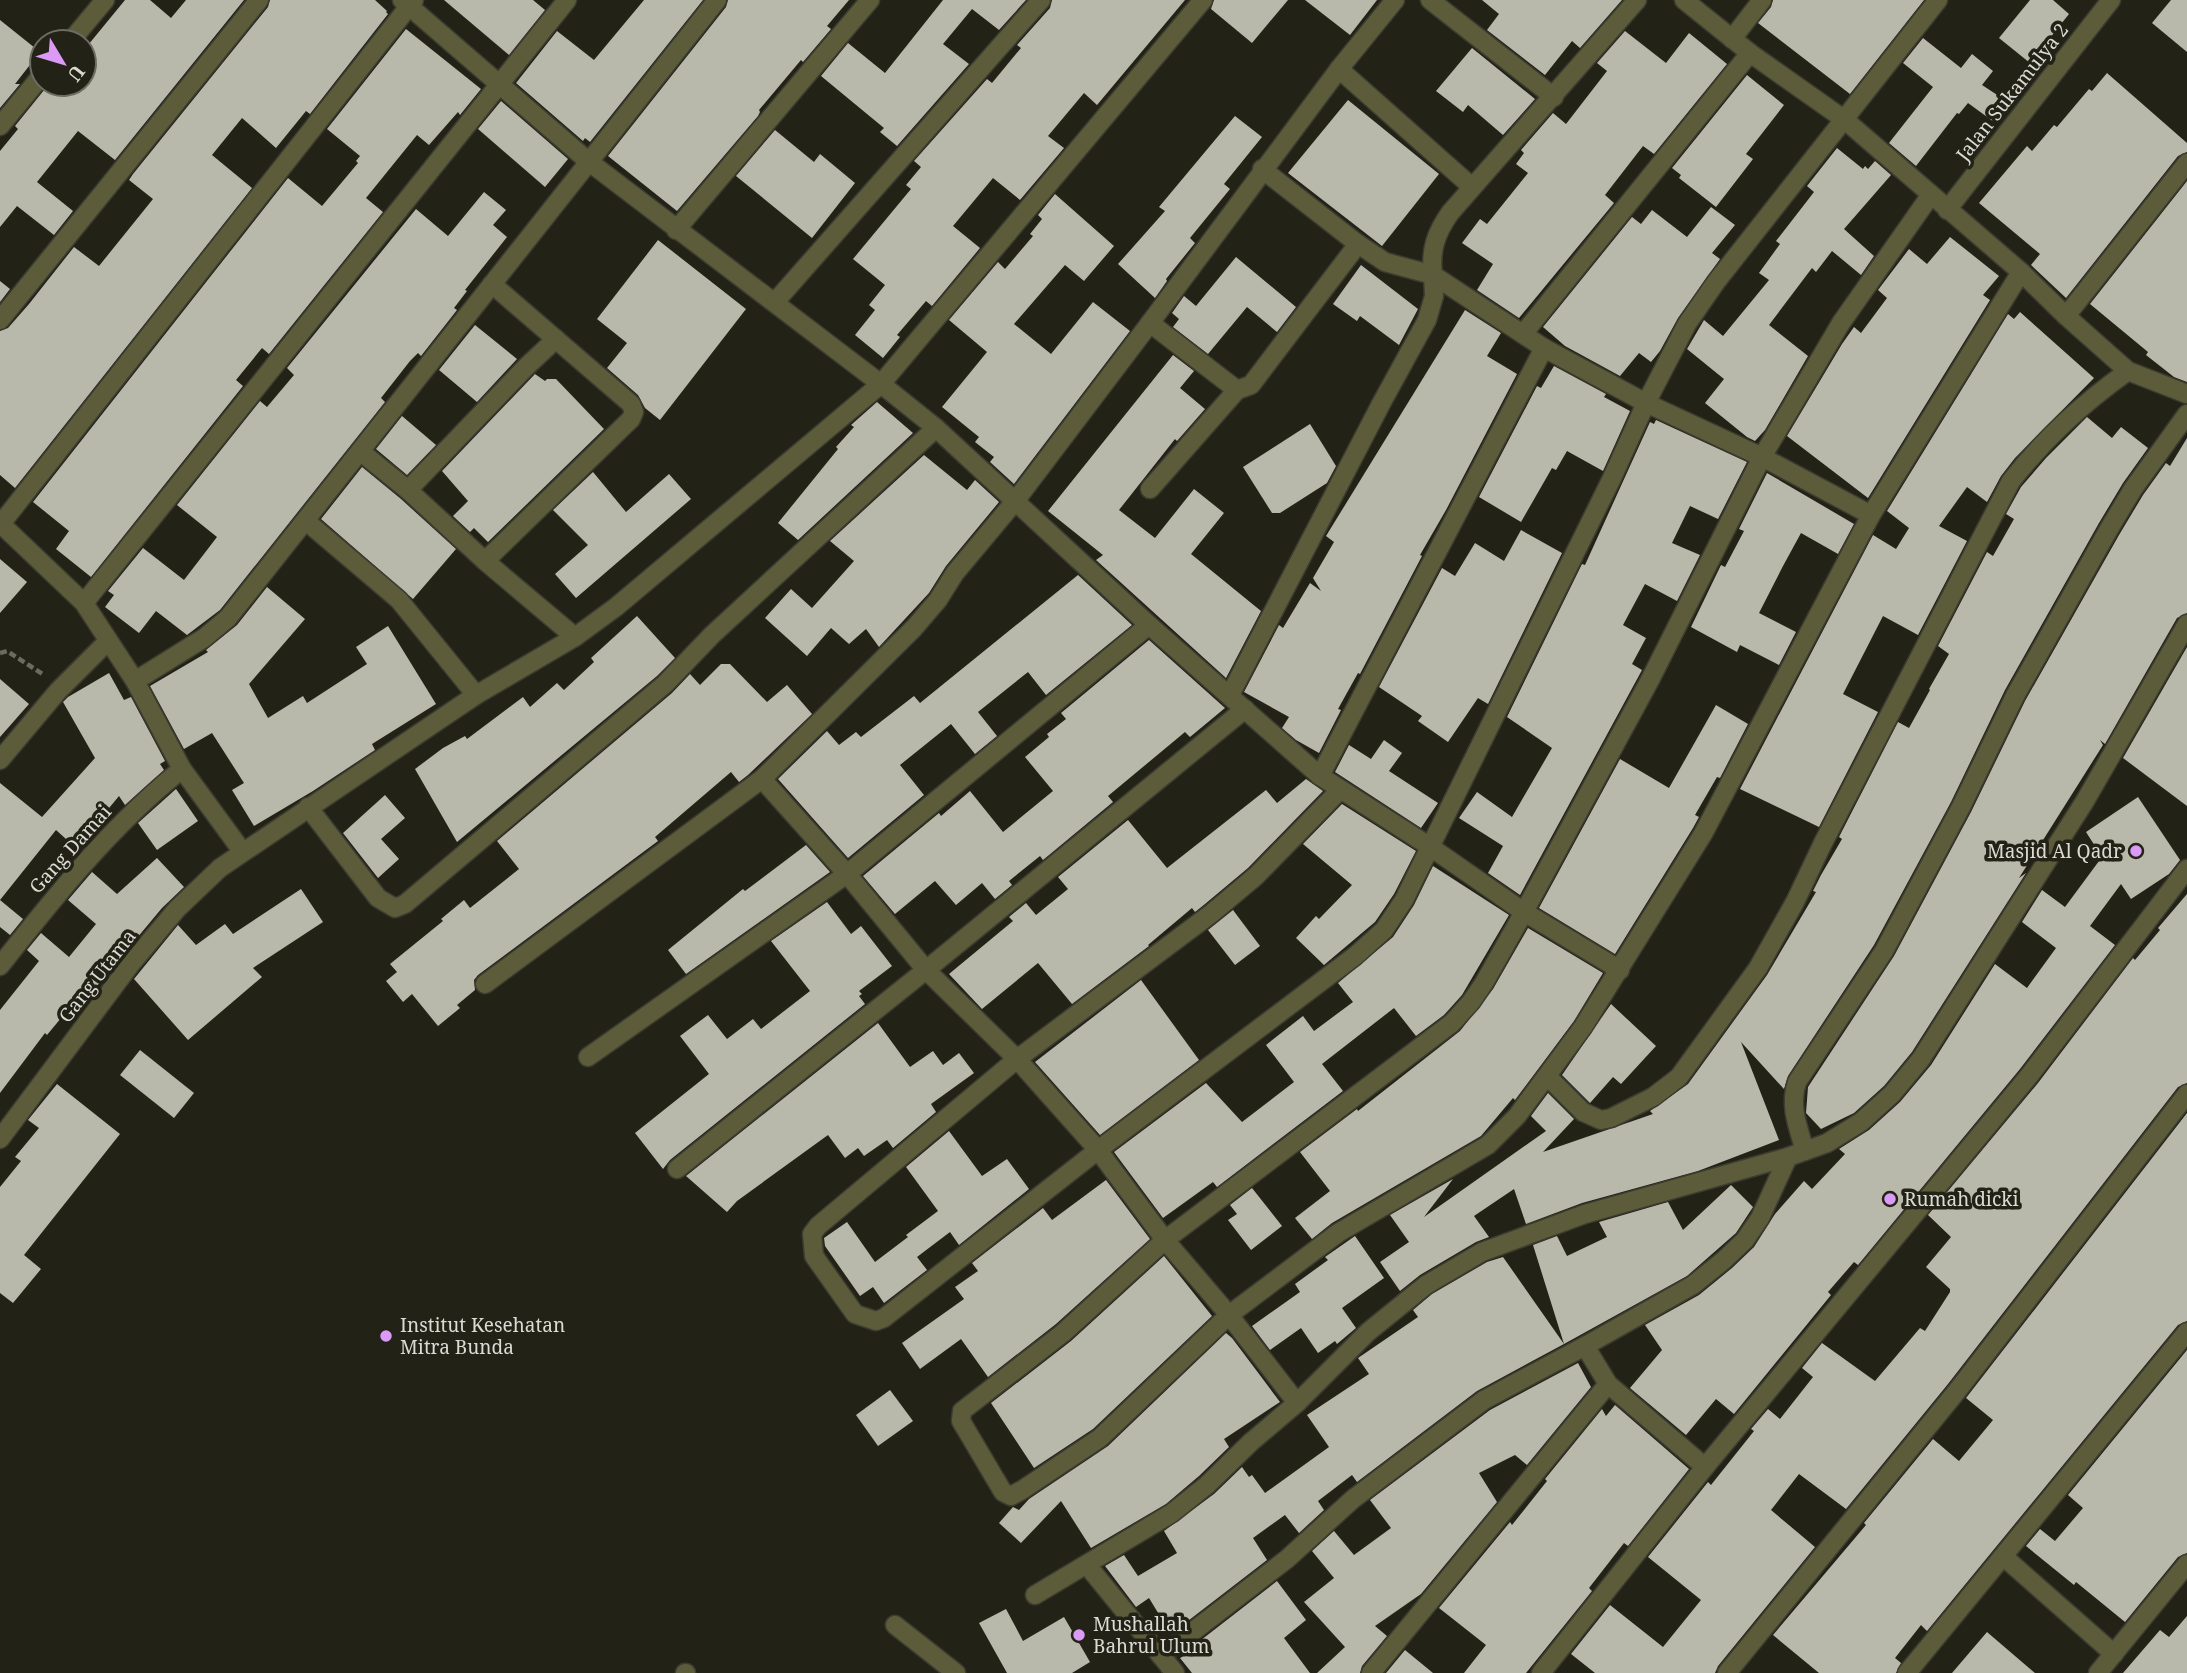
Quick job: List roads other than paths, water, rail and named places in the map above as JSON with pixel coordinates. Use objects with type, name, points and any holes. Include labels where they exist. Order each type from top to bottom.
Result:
[{"type":"street","points":[[82,28],[105,0]]},
{"type":"street","points":[[0,320],[259,0]]},
{"type":"street","points":[[83,603],[567,0]]},
{"type":"street","points":[[135,681],[204,638],[228,618],[717,0]]},
{"type":"street","points":[[676,230],[870,0]]},
{"type":"street","points":[[775,302],[1041,0]]},
{"type":"street","name":"Gang Utama","points":[[0,1139],[130,965],[177,909],[220,868],[476,695],[575,637],[616,607],[881,384],[1203,0]]},
{"type":"street","points":[[485,984],[762,779],[914,628],[938,600],[955,573],[1016,500],[1262,169],[1395,0]]},
{"type":"street","points":[[1430,0],[1554,97]]},
{"type":"street","points":[[1230,695],[1427,320],[1434,296],[1431,257],[1439,228],[1637,0]]},
{"type":"street","points":[[1684,0],[1750,53],[1845,120],[2021,272],[2128,371],[2187,394]]},
{"type":"street","points":[[1732,39],[1762,0]]},
{"type":"street","points":[[1339,790],[1292,841],[1238,891],[1017,1059],[818,1226],[812,1234],[814,1256],[855,1314],[876,1321],[884,1318],[1098,1150],[1355,956],[1384,930],[1404,900],[1687,324],[1716,282],[1938,0]]},
{"type":"street","name":"Jalan Sukamulya 2","points":[[1947,210],[2111,0]]},
{"type":"street","points":[[242,851],[182,769],[135,681],[83,603],[0,524],[408,2],[588,161],[936,428],[1149,625],[1320,776],[1429,846],[1524,912],[1620,970]]},
{"type":"street","points":[[1522,334],[1750,53]]},
{"type":"street","points":[[1339,69],[1472,187]]},
{"type":"street","points":[[0,126],[28,92]]},
{"type":"street","points":[[2066,316],[2187,163]]},
{"type":"street","points":[[1262,169],[1385,262],[1433,275],[1544,348],[1646,403],[1762,457],[1871,515]]},
{"type":"street","points":[[1930,196],[1841,323],[1762,457],[1650,680],[1484,984],[1452,1023],[1165,1240],[1063,1334],[962,1412],[961,1421],[1003,1492],[1012,1496],[1100,1438],[1229,1315],[1338,1233],[1488,1145],[1517,1116],[1548,1077],[1620,970],[1703,834],[1871,515],[2021,272]]},
{"type":"street","points":[[1150,489],[1237,390],[1251,385],[1358,244]]},
{"type":"street","points":[[485,561],[631,419],[634,412],[631,404],[492,284]]},
{"type":"street","points":[[1150,323],[1237,390]]},
{"type":"street","points":[[408,489],[526,367],[556,340]]},
{"type":"street","points":[[1320,776],[1544,348]]},
{"type":"street","points":[[1548,1077],[1583,1112],[1601,1120],[1611,1118],[1653,1097],[1679,1077],[1758,968],[1796,902],[2011,481],[2039,446],[2071,415],[2128,371]]},
{"type":"street","points":[[1161,1656],[1276,1568],[1353,1499],[1484,1400],[1693,1285],[1745,1240],[1796,1154],[1793,1095],[1797,1082],[1884,951],[1961,807],[2015,695],[2109,529],[2133,489],[2187,414]]},
{"type":"street","points":[[308,807],[378,898],[394,908],[405,904],[665,684],[712,635],[936,428]]},
{"type":"street","points":[[361,452],[408,489],[485,561],[575,637]]},
{"type":"street","points":[[306,521],[399,600],[476,695]]},
{"type":"street","points":[[1035,1595],[1172,1513],[1207,1486],[1368,1332],[1426,1285],[1482,1252],[1585,1214],[1796,1154],[1827,1143],[1861,1122],[1892,1094],[1922,1059],[2085,801],[2187,624]]},
{"type":"street","points":[[588,1057],[847,874],[1149,625]]},
{"type":"street","points":[[0,760],[58,691],[107,642]]},
{"type":"street","points":[[677,1170],[1245,709]]},
{"type":"street","name":"Gang Damai","points":[[0,966],[59,890],[110,833],[150,793],[182,769]]},
{"type":"street","points":[[762,779],[847,874],[926,970],[1017,1059],[1098,1150],[1165,1240],[1229,1315],[1297,1402]]},
{"type":"street","points":[[1541,1673],[1705,1467],[2029,1076],[2187,869]]},
{"type":"street","points":[[1727,1673],[1957,1391],[2187,1094]]},
{"type":"street","points":[[1907,1673],[2187,1332]]},
{"type":"street","points":[[1585,1346],[1608,1384],[1705,1467]]},
{"type":"street","points":[[1371,1673],[1608,1384]]},
{"type":"street","points":[[2004,1557],[2114,1654]]},
{"type":"street","points":[[2098,1673],[2187,1564]]},
{"type":"street","points":[[1087,1565],[1175,1673]]},
{"type":"street","points":[[895,1625],[956,1673]]},
{"type":"place","name":"Masjid Al Qadr","points":[[2136,851]]},
{"type":"place","name":"Rumah dicki","points":[[1890,1199]]},
{"type":"place","name":"Institut Kesehatan Mitra Bunda","points":[[386,1336]]},
{"type":"place","name":"Mushallah Bahrul Ulum","points":[[1079,1635]]}]
